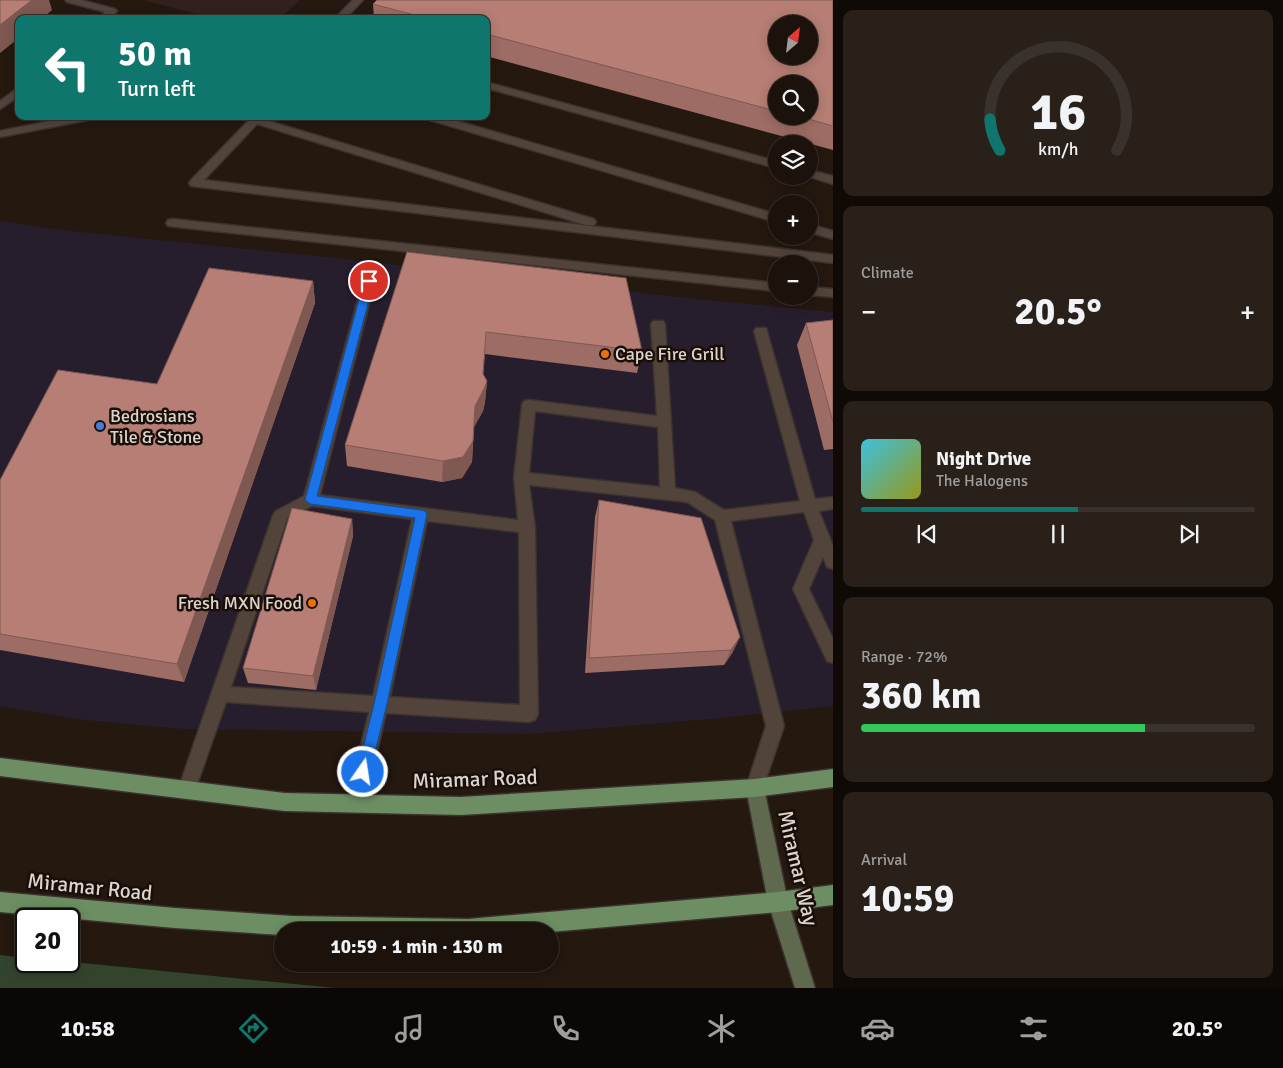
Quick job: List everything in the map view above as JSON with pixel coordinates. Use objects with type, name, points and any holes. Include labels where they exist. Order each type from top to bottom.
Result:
[{"type":"main road","name":"Miramar Road","points":[[0,767],[285,802],[462,806],[755,788],[833,778]]},
{"type":"main road","name":"Miramar Road","points":[[0,902],[176,919],[419,930],[468,929],[778,902],[833,895]]},
{"type":"street","name":"Miramar Way","points":[[755,788],[778,902],[805,988]]},
{"type":"lane","points":[[70,0],[112,11],[108,15]]},
{"type":"lane","points":[[343,15],[358,0]]},
{"type":"lane","points":[[490,86],[768,162]]},
{"type":"lane","points":[[0,106],[15,93]]},
{"type":"lane","points":[[0,134],[72,120]]},
{"type":"lane","points":[[255,120],[195,183],[833,259]]},
{"type":"lane","points":[[263,120],[629,234]]},
{"type":"lane","points":[[441,120],[768,216]]},
{"type":"lane","points":[[818,176],[833,180]]},
{"type":"lane","points":[[172,222],[768,286]]},
{"type":"lane","points":[[818,231],[833,235]]},
{"type":"lane","points":[[310,500],[369,281]]},
{"type":"lane","points":[[818,292],[833,293]]},
{"type":"lane","points":[[658,324],[668,494]]},
{"type":"lane","points":[[760,331],[809,505],[822,540],[833,562]]},
{"type":"lane","points":[[220,694],[529,714],[527,528],[522,478],[529,405],[665,422]]},
{"type":"lane","points":[[522,478],[690,496],[722,516],[833,503]]},
{"type":"lane","points":[[187,790],[281,515],[310,500],[527,528]]},
{"type":"lane","points":[[356,803],[380,704],[421,514]]},
{"type":"lane","points":[[722,516],[775,726],[755,788]]},
{"type":"lane","points":[[822,540],[801,589],[833,656]]},
{"type":"shaded area","points":[[143,0],[300,0],[283,15],[200,15]]},
{"type":"shaded area","points":[[0,221],[62,230],[345,259],[704,300],[833,312],[833,706],[710,719],[529,734],[184,729],[85,720],[0,706]]},
{"type":"green space","points":[[0,955],[15,957],[15,973],[80,973],[80,963],[335,988],[0,988]]},
{"type":"building","points":[[0,0],[32,0],[0,25]]},
{"type":"building","points":[[377,0],[833,0],[833,126],[818,122],[818,75],[768,75],[768,109],[490,35],[490,15],[414,15],[373,4]]},
{"type":"building","points":[[407,252],[626,278],[642,351],[486,332],[483,374],[487,381],[475,406],[473,441],[463,457],[443,461],[345,445]]},
{"type":"building","points":[[209,268],[313,281],[177,664],[0,634],[0,480],[58,370],[157,384]]},
{"type":"building","points":[[833,320],[833,422],[806,323]]},
{"type":"building","points":[[599,500],[701,518],[740,637],[731,650],[589,658]]},
{"type":"building","points":[[292,508],[352,519],[313,676],[243,668]]},
{"type":"place","name":"Cape Fire Grill","points":[[605,354]]},
{"type":"place","name":"Bedrosians Tile & Stone","points":[[100,426]]},
{"type":"place","name":"Fresh MXN Food","points":[[312,603]]},
{"type":"route","points":[[363,772],[380,704],[421,514],[310,500],[369,281]]}]
